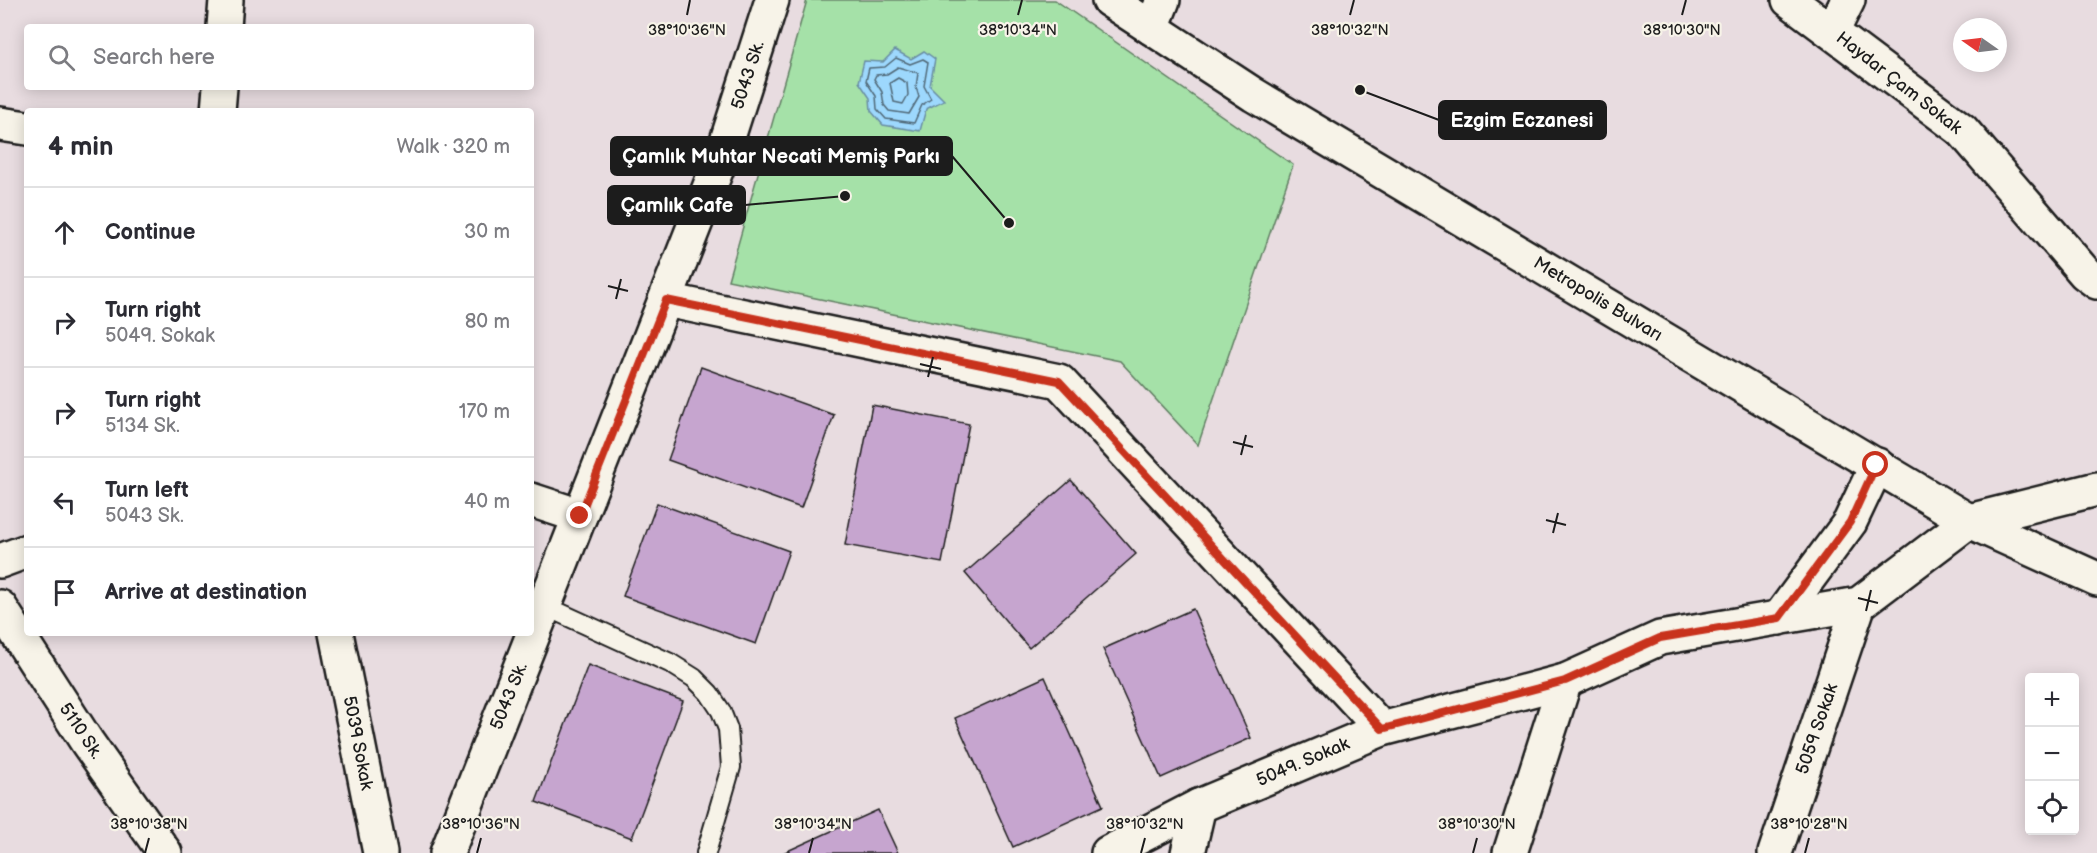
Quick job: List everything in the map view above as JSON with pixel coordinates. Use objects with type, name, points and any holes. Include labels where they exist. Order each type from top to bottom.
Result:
[{"type":"street","points":[[224,24],[226,0]]},
{"type":"street","name":"5043 Sk.","points":[[534,634],[723,153],[772,0]]},
{"type":"street","name":"Metropolis Bulvarı","points":[[1109,0],[1157,14],[1254,95],[1969,521],[2097,579]]},
{"type":"street","name":"Haydar Çam Sokak","points":[[1789,0],[1962,130],[2085,273],[2097,282]]},
{"type":"street","points":[[1832,32],[1848,0]]},
{"type":"street","points":[[218,108],[220,90]]},
{"type":"street","points":[[0,124],[24,128]]},
{"type":"street","points":[[666,300],[1059,381],[1382,729]]},
{"type":"street","points":[[1779,618],[1850,522],[1876,465]]},
{"type":"street","points":[[1969,521],[2097,489]]},
{"type":"street","points":[[534,501],[580,516]]},
{"type":"street","name":"5049. Sokak","points":[[1108,853],[1199,806],[1382,729],[1565,681],[1660,638],[1859,604],[1969,521]]},
{"type":"street","points":[[0,561],[24,552]]},
{"type":"street","name":"5059 Sokak","points":[[1775,853],[1859,604]]},
{"type":"street","name":"5110 Sk.","points":[[0,607],[87,742],[165,853]]},
{"type":"street","name":"5039 Sokak","points":[[337,636],[380,853]]},
{"type":"street","name":"5043 Sk.","points":[[447,853],[533,636]]},
{"type":"street","points":[[1510,853],[1565,681]]},
{"type":"street","points":[[1188,853],[1199,806]]},
{"type":"lane","points":[[545,606],[670,663],[694,678],[709,693],[721,711],[728,729],[731,767],[706,853]]},
{"type":"green space","points":[[807,0],[1055,0],[1293,165],[1198,445],[1120,361],[728,280]]},
{"type":"water","points":[[895,50],[911,59],[924,51],[935,59],[930,86],[944,100],[926,109],[920,131],[883,125],[871,111],[870,98],[859,82],[864,61],[883,62]]},
{"type":"building","points":[[701,367],[834,415],[801,508],[668,460]]},
{"type":"building","points":[[872,405],[969,424],[942,563],[845,545]]},
{"type":"building","points":[[1071,480],[1136,554],[1029,648],[965,573]]},
{"type":"building","points":[[657,503],[789,551],[756,644],[623,596]]},
{"type":"building","points":[[1193,609],[1251,738],[1161,778],[1103,649]]},
{"type":"building","points":[[588,665],[683,701],[632,838],[536,802]]},
{"type":"building","points":[[1045,677],[1103,806],[1013,847],[955,718]]},
{"type":"building","points":[[878,810],[898,853],[783,853]]},
{"type":"place","name":"Ezgim Eczanesi","points":[[1360,90]]},
{"type":"place","name":"Çamlık Cafe","points":[[845,196]]},
{"type":"place","name":"Çamlık Muhtar Necati Memiş Parkı","points":[[1009,223]]},
{"type":"route","points":[[580,516],[666,300],[1059,381],[1382,729],[1565,681],[1660,638],[1779,618],[1850,522],[1876,465]]}]
